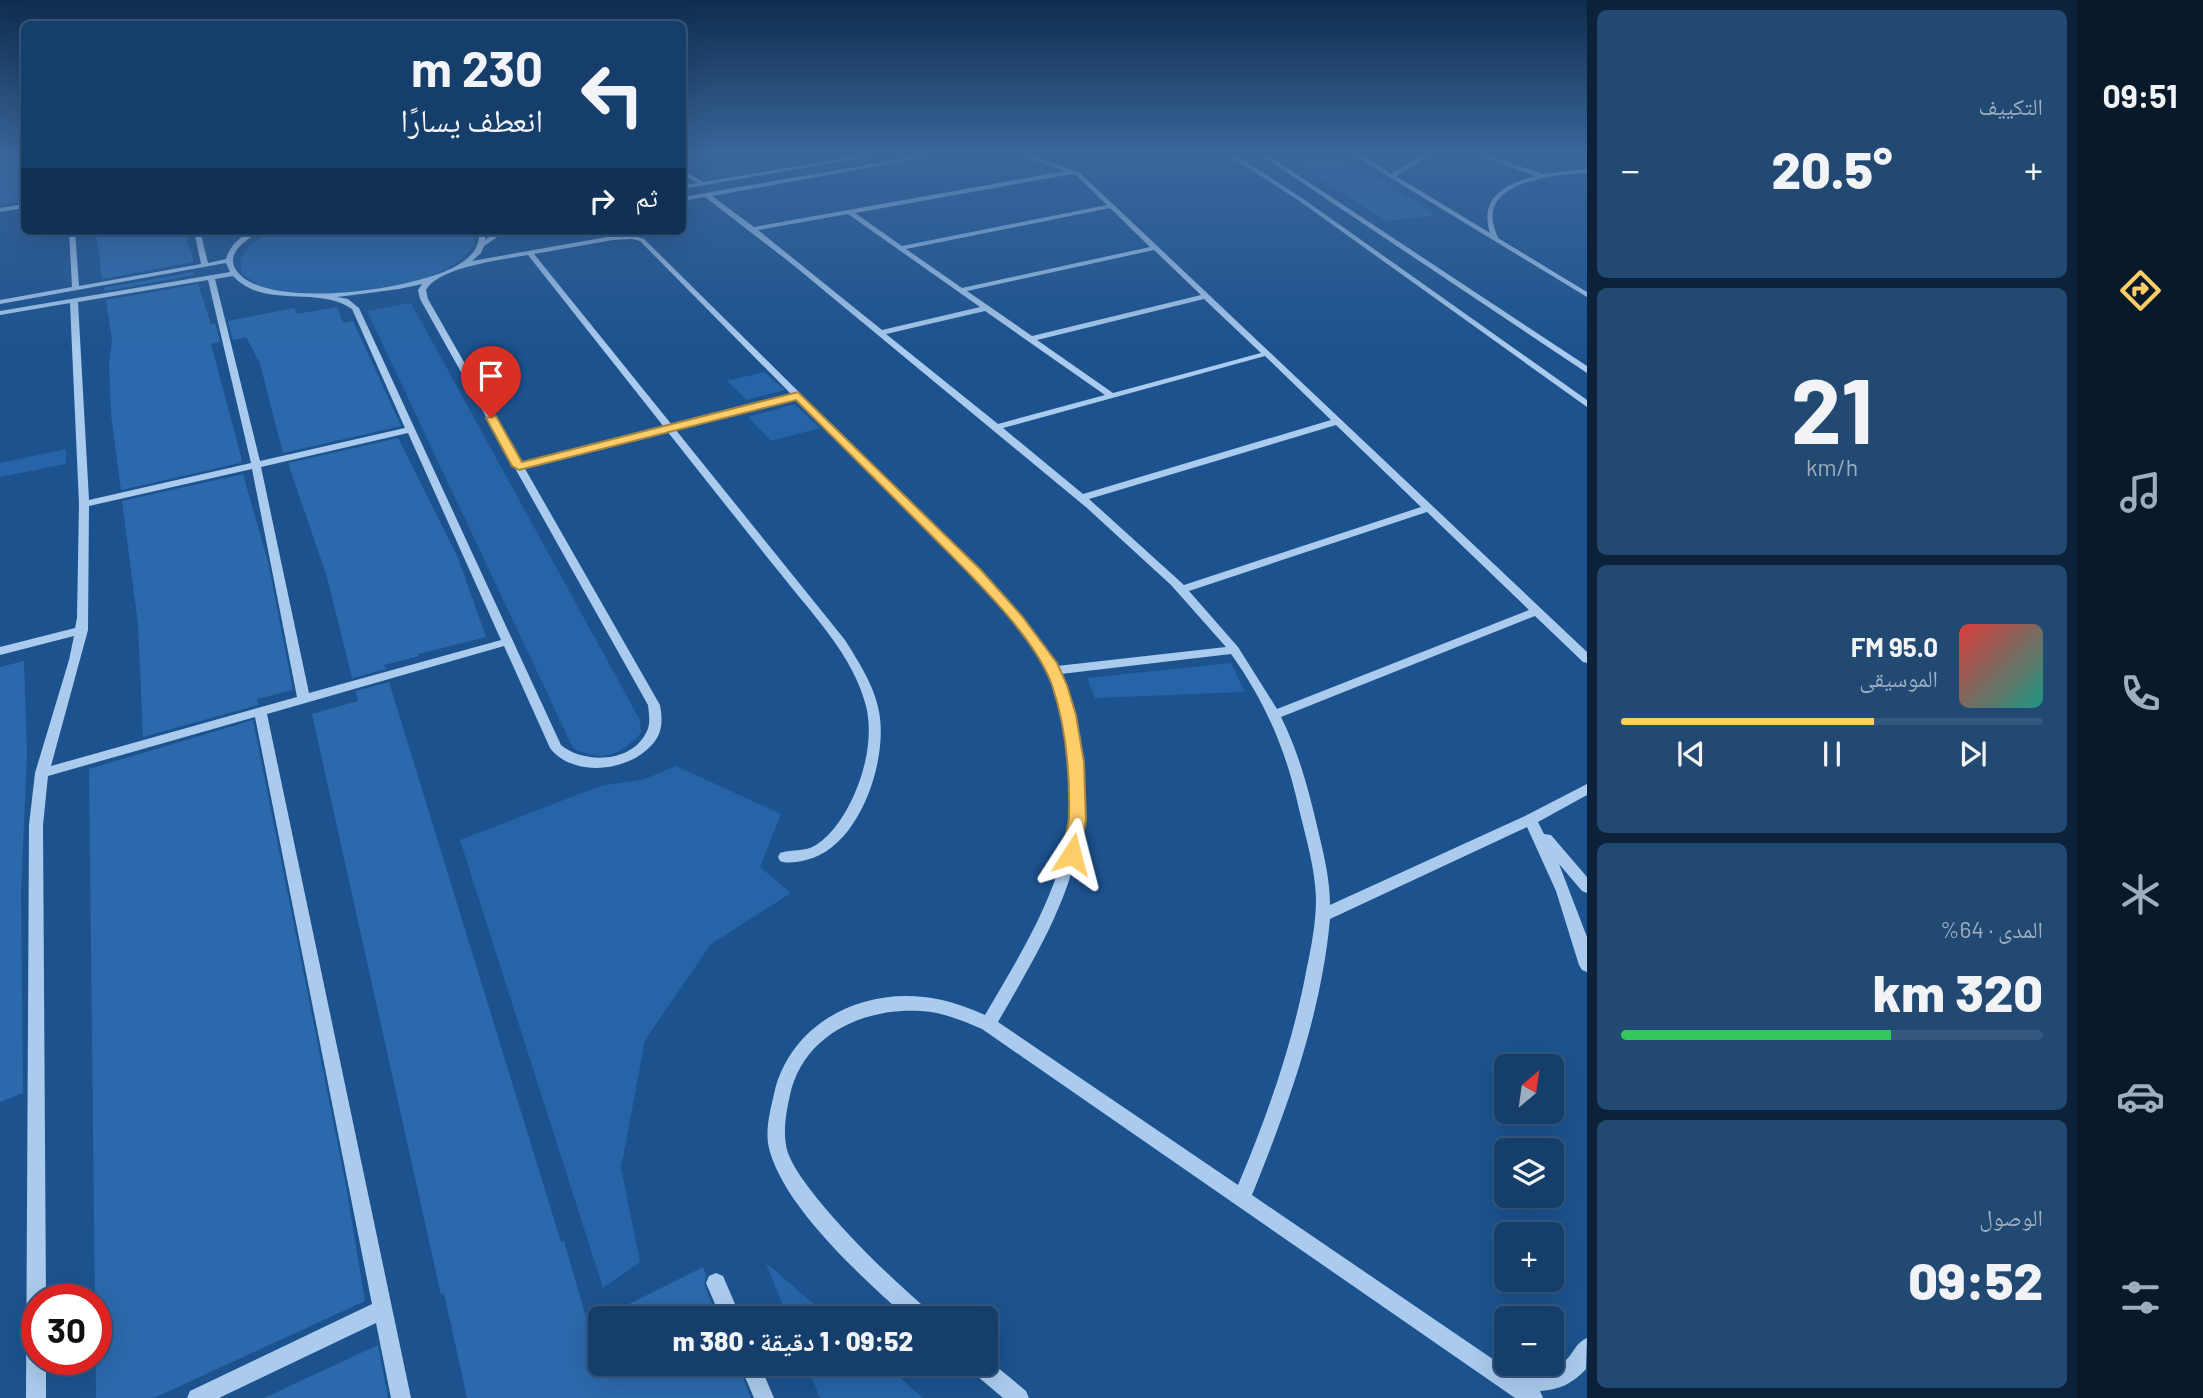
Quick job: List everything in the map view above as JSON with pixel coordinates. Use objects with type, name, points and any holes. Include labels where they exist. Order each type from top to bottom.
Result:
[{"type":"street","points":[[740,217],[996,426],[1184,589],[1212,619],[1274,715],[1289,749],[1304,801],[1320,873],[1322,916],[1307,1019],[1296,1059],[1282,1101],[1241,1199]]},
{"type":"street","points":[[754,229],[820,217]]},
{"type":"street","points":[[856,217],[1112,396]]},
{"type":"street","points":[[900,248],[1054,217]]},
{"type":"street","points":[[1122,217],[1268,352],[1587,659]]},
{"type":"street","points":[[1326,217],[1587,404]]},
{"type":"street","points":[[1356,217],[1587,370]]},
{"type":"street","points":[[1458,217],[1587,295]]},
{"type":"street","points":[[1490,217],[1495,240]]},
{"type":"street","points":[[36,1398],[36,825],[43,773],[82,630],[84,504],[72,235]]},
{"type":"street","points":[[198,235],[205,266]]},
{"type":"street","points":[[250,235],[235,246],[228,261],[232,274],[250,285],[277,294],[328,297],[380,292],[428,280],[461,265],[613,238],[632,237],[642,240],[985,583],[1017,620],[1053,671],[1068,715],[1076,762],[1077,820],[1072,854],[1059,891],[1037,940],[988,1024]]},
{"type":"street","points":[[483,244],[484,235]]},
{"type":"street","points":[[461,265],[497,235]]},
{"type":"street","points":[[961,290],[1155,248]]},
{"type":"street","points":[[530,253],[841,643],[860,675],[874,716],[876,741],[872,766],[848,818],[836,835],[821,849],[805,856],[785,857]]},
{"type":"street","points":[[0,313],[228,261]]},
{"type":"street","points":[[0,302],[232,274]]},
{"type":"street","points":[[1551,274],[1587,284]]},
{"type":"street","points":[[211,278],[256,464],[304,699]]},
{"type":"street","points":[[328,297],[345,301],[355,308],[548,736],[556,748],[570,758],[609,762],[629,756],[645,746],[655,733],[658,718],[654,705],[424,299],[422,290],[428,280]]},
{"type":"street","points":[[1031,339],[1206,296]]},
{"type":"street","points":[[880,333],[986,308]]},
{"type":"street","points":[[996,426],[1268,352]]},
{"type":"street","points":[[519,466],[798,396]]},
{"type":"street","points":[[1082,498],[1339,421]]},
{"type":"street","points":[[84,504],[410,430]]},
{"type":"street","points":[[1184,589],[1428,508]]},
{"type":"street","points":[[1274,715],[1536,611]]},
{"type":"street","points":[[0,651],[82,630]]},
{"type":"street","points":[[43,773],[506,642]]},
{"type":"street","points":[[1053,671],[1234,650]]},
{"type":"street","points":[[260,711],[401,1398]]},
{"type":"street","points":[[1322,916],[1530,820],[1587,789]]},
{"type":"street","points":[[1530,820],[1587,887]]},
{"type":"street","points":[[1530,820],[1550,858],[1576,922],[1587,965]]},
{"type":"street","points":[[910,1306],[828,1224],[790,1178],[779,1150],[779,1103],[790,1069],[806,1042],[826,1025],[851,1013],[878,1006],[926,1005],[967,1013],[988,1024],[1533,1398]]},
{"type":"street","points":[[716,1283],[726,1306]]},
{"type":"street","points":[[197,1398],[384,1309]]},
{"type":"street","points":[[1491,1370],[1530,1381],[1552,1382],[1568,1374],[1587,1348]]},
{"type":"street","points":[[755,1376],[764,1398]]},
{"type":"street","points":[[993,1376],[1019,1398]]},
{"type":"shaded area","points":[[266,235],[474,235],[475,245],[457,262],[405,286],[374,293],[311,297],[260,286],[242,273],[240,259],[251,244]]},
{"type":"shaded area","points":[[411,303],[640,720],[641,733],[618,752],[601,756],[573,748],[367,311]]},
{"type":"shaded area","points":[[764,372],[785,390],[747,400],[727,381]]},
{"type":"shaded area","points":[[795,404],[820,428],[771,441],[748,417]]},
{"type":"shaded area","points":[[66,449],[66,464],[0,477],[0,463]]},
{"type":"shaded area","points":[[1231,663],[1245,692],[1095,698],[1087,678]]},
{"type":"shaded area","points":[[676,766],[781,814],[760,867],[791,893],[711,944],[645,1040],[621,1168],[640,1262],[603,1288],[460,840],[600,786],[645,779]]},
{"type":"shaded area","points":[[766,1263],[816,1306],[783,1306]]},
{"type":"shaded area","points":[[811,1376],[898,1376],[923,1398],[820,1398]]},
{"type":"building","points":[[1380,217],[1417,217],[1386,221]]},
{"type":"building","points":[[96,235],[185,235],[194,262],[102,279]]},
{"type":"building","points":[[193,272],[194,275],[105,291],[104,288]]},
{"type":"building","points":[[198,284],[220,342],[211,344],[242,460],[240,463],[121,490],[111,414],[109,364],[112,340],[106,300]]},
{"type":"building","points":[[337,307],[343,323],[353,321],[401,426],[283,453],[260,364],[246,337],[233,340],[228,321],[294,308],[297,314]]},
{"type":"building","points":[[398,438],[458,558],[486,637],[418,654],[419,656],[384,665],[386,669],[352,678],[327,577],[288,463]]},
{"type":"building","points":[[243,474],[268,562],[293,690],[257,699],[258,705],[143,737],[138,624],[122,501]]},
{"type":"building","points":[[24,661],[27,754],[21,892],[23,1093],[0,1102],[0,667]]},
{"type":"building","points":[[389,682],[588,1324],[588,1376],[742,1376],[751,1398],[467,1398],[444,1293],[441,1295],[312,714],[358,701],[356,691]]},
{"type":"building","points":[[253,720],[345,1180],[365,1301],[154,1398],[96,1398],[96,1375],[112,1375],[112,1284],[95,1284],[89,769]]},
{"type":"building","points":[[703,1267],[706,1275],[704,1284],[713,1306],[625,1306]]},
{"type":"building","points":[[378,1345],[388,1398],[264,1398]]},
{"type":"route","points":[[491,418],[519,466],[798,396],[976,573],[1017,620],[1049,663],[1068,715],[1076,762],[1077,820],[1072,854]]}]
